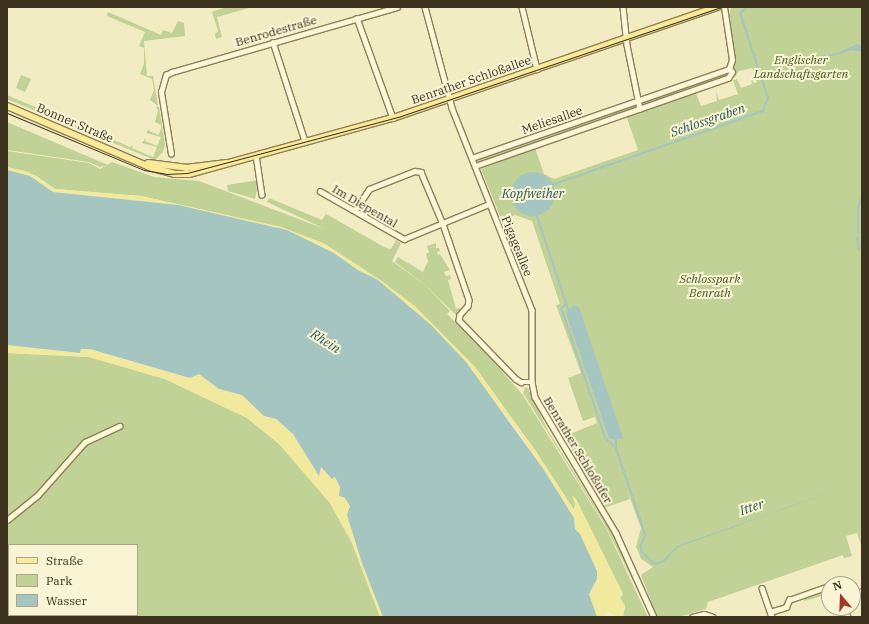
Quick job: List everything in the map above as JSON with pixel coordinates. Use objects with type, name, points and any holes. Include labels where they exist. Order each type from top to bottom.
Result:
[{"type":"main road","name":"Benrather Schloßallee","points":[[176,171],[195,173],[393,118],[717,7]]},
{"type":"main road","name":"Bonner Straße","points":[[7,106],[134,160],[176,171]]},
{"type":"street","name":"Benrodestraße","points":[[171,154],[161,92],[164,80],[172,72],[397,7]]},
{"type":"street","name":"Pigageallee","points":[[425,7],[449,99],[489,204],[532,310],[532,382]]},
{"type":"street","points":[[522,7],[538,69]]},
{"type":"street","points":[[623,7],[626,38],[640,109]]},
{"type":"street","points":[[724,7],[732,60],[729,69]]},
{"type":"street","points":[[357,18],[393,118]]},
{"type":"street","points":[[273,42],[306,141]]},
{"type":"street","name":"Meliesallee","points":[[472,158],[729,69],[732,72],[728,78],[475,166]]},
{"type":"street","points":[[256,155],[262,195]]},
{"type":"street","points":[[355,210],[369,190],[419,171],[423,175],[443,224],[469,303],[459,318],[516,379],[521,382],[532,382]]},
{"type":"street","name":"Im Diepental","points":[[320,191],[404,239],[489,204]]},
{"type":"street","name":"Benrather Schloßufer","points":[[532,382],[535,397],[543,414],[619,539],[654,617]]},
{"type":"street","points":[[7,520],[37,496],[85,442],[120,426]]},
{"type":"street","points":[[762,588],[771,614],[786,607],[788,600],[821,589]]},
{"type":"street","points":[[692,617],[704,614],[713,617]]},
{"type":"green space","points":[[226,7],[249,8],[217,17],[222,37],[216,39],[215,34],[218,31],[212,12]]},
{"type":"green space","name":"Schlosspark Benrath","points":[[732,7],[862,7],[862,548],[857,533],[846,536],[852,556],[844,558],[843,555],[708,602],[706,609],[678,617],[657,617],[641,575],[653,567],[641,559],[636,547],[641,528],[626,487],[630,499],[604,508],[563,437],[597,423],[595,417],[583,421],[568,378],[581,373],[556,305],[560,304],[532,221],[515,215],[502,221],[481,169],[535,148],[544,174],[554,179],[638,150],[626,115],[695,91],[701,106],[717,101],[716,91],[719,100],[738,94],[733,80],[737,79],[741,88],[752,84],[751,79],[754,83],[757,82],[752,68],[739,71],[735,77],[728,15]]},
{"type":"green space","points":[[108,12],[161,35],[163,30],[172,33],[178,21],[184,23],[185,36],[144,41],[147,76],[153,76],[158,106],[150,100],[154,90],[152,79],[140,74],[144,64],[144,48],[139,46],[145,32],[107,16]]},
{"type":"green space","points":[[724,73],[727,76],[476,163],[476,159]]},
{"type":"green space","points":[[21,75],[31,79],[25,92],[16,88]]},
{"type":"green space","points":[[7,95],[49,113],[52,111],[50,117],[7,99]]},
{"type":"green space","points":[[156,107],[159,107],[165,144],[163,152],[155,160],[62,122],[64,116],[65,119],[130,147],[133,145],[132,148],[153,157],[157,147],[142,143],[146,138],[145,141],[157,146],[161,137],[146,133],[150,128],[149,131],[159,135],[161,125],[155,122],[158,110]]},
{"type":"green space","points":[[7,122],[108,165],[100,167],[89,162],[7,150]]},
{"type":"green space","points":[[7,151],[89,163],[100,169],[112,162],[154,177],[199,181],[325,229],[267,202],[269,198],[322,220],[326,214],[386,248],[391,249],[396,240],[401,243],[392,261],[425,285],[450,311],[447,314],[477,343],[522,394],[605,526],[648,617],[623,617],[625,606],[620,598],[623,594],[576,499],[574,510],[535,450],[475,367],[415,307],[383,282],[325,244],[281,227],[141,196],[55,189],[35,175],[7,167]]},
{"type":"green space","points":[[259,180],[255,199],[228,191],[227,185]]},
{"type":"green space","points":[[436,243],[436,248],[439,248],[440,251],[437,252],[438,255],[440,254],[450,270],[444,272],[446,276],[450,275],[451,279],[448,280],[456,309],[460,308],[461,311],[457,316],[425,285],[395,262],[398,257],[423,272],[428,261],[426,254],[429,252],[427,246]]},
{"type":"green space","points":[[7,353],[89,357],[165,379],[247,418],[279,444],[330,503],[352,543],[380,617],[7,617]]},
{"type":"green space","points":[[525,387],[528,388],[547,429],[613,535],[651,617],[604,523],[523,393]]},
{"type":"green space","points":[[821,590],[821,596],[804,601],[803,596]]},
{"type":"sand","points":[[7,167],[29,172],[55,189],[141,196],[281,227],[325,244],[383,282],[416,307],[475,367],[535,450],[574,510],[576,507],[572,495],[576,499],[623,594],[620,598],[625,606],[623,617],[617,617],[607,611],[603,617],[597,617],[589,595],[597,579],[597,571],[580,534],[575,529],[520,433],[444,338],[378,280],[358,270],[334,252],[287,230],[178,205],[53,192],[30,176],[7,170]]},
{"type":"sand","points":[[7,345],[80,353],[81,349],[90,349],[190,378],[199,374],[219,389],[242,395],[264,416],[276,419],[293,434],[319,475],[321,467],[332,479],[335,477],[350,506],[347,515],[362,563],[383,617],[380,617],[352,543],[330,503],[279,444],[247,418],[165,379],[89,357],[7,353]]},
{"type":"water","points":[[857,44],[862,46],[862,52],[852,50],[816,61],[820,56],[838,53]]},
{"type":"water","name":"Rhein","points":[[7,170],[30,176],[53,192],[178,205],[287,230],[334,253],[358,270],[378,280],[431,325],[466,362],[544,470],[574,518],[575,529],[580,534],[597,571],[597,579],[589,594],[597,617],[383,617],[362,563],[347,515],[350,506],[344,497],[339,496],[340,487],[335,477],[332,479],[321,467],[319,476],[293,434],[276,419],[264,416],[242,395],[219,389],[199,374],[190,378],[90,349],[81,349],[80,353],[7,345]]},
{"type":"water","name":"Kopfweiher","points":[[533,172],[545,176],[551,182],[555,194],[551,206],[545,212],[533,216],[521,212],[515,206],[511,194],[515,182],[521,176]]},
{"type":"water","points":[[574,305],[579,307],[623,438],[616,440],[609,438],[566,312]]},
{"type":"water","points":[[862,481],[678,547],[664,562],[656,565],[655,563],[663,560],[677,546]]},
{"type":"waterway","name":"Schlossgraben","points":[[552,185],[763,111],[768,98],[740,13],[748,7]]},
{"type":"waterway","points":[[858,233],[858,209],[862,196]]},
{"type":"waterway","points":[[537,215],[569,310]]},
{"type":"waterway","points":[[858,237],[859,249]]},
{"type":"waterway","points":[[566,305],[562,309],[606,439],[616,447],[646,536],[641,546],[642,552],[655,564]]},
{"type":"waterway","points":[[616,440],[616,446]]},
{"type":"tram line","points":[[7,113],[144,170],[166,174],[187,173],[401,116],[722,7]]},
{"type":"park label","name":"Englischer Landschaftsgarten","points":[[801,67]]},
{"type":"water label","name":"Itter","points":[[752,508]]}]
